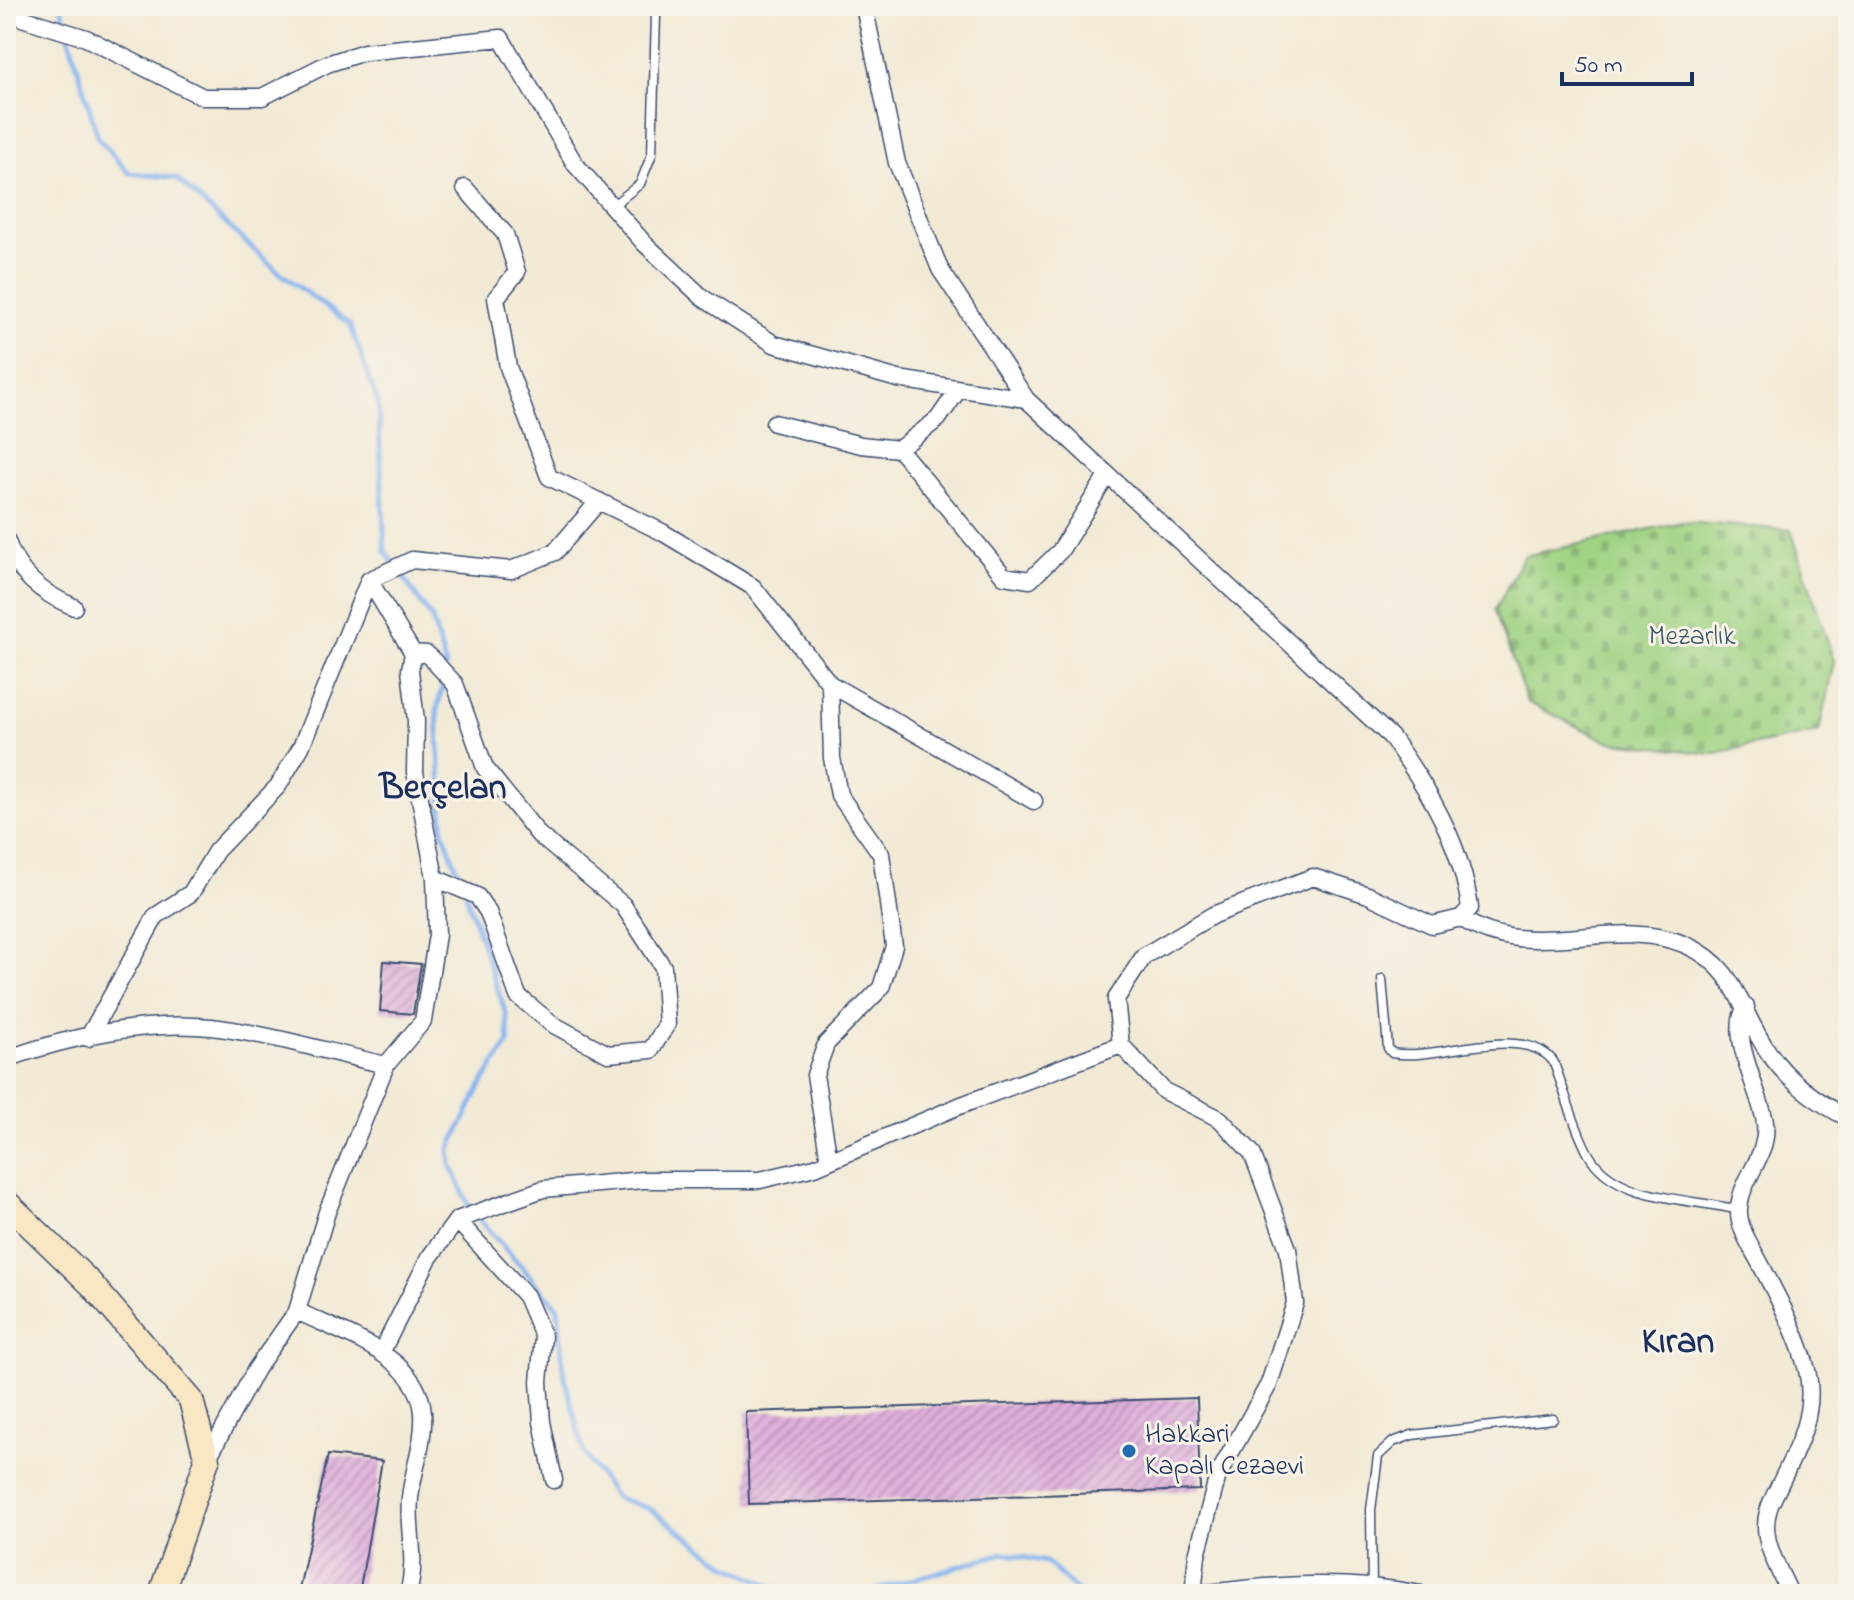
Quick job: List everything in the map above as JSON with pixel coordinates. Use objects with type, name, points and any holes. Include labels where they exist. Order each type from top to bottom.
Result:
[{"type":"main road","points":[[6,1202],[91,1284],[191,1400],[207,1460],[161,1594]]},
{"type":"street","points":[[864,6],[897,163],[940,269],[1026,399],[1391,737],[1433,797],[1465,874],[1470,908],[1461,918],[1432,925],[1368,895],[1313,877],[1213,915],[1144,956],[1116,999],[1121,1045],[1164,1091],[1220,1119],[1252,1153],[1288,1249],[1295,1303],[1269,1384],[1218,1475],[1197,1555],[1193,1594]]},
{"type":"street","points":[[6,13],[86,38],[203,97],[262,97],[327,64],[364,52],[501,38],[575,164],[644,243],[703,298],[774,344],[898,379],[1026,399]]},
{"type":"street","points":[[465,188],[505,234],[517,272],[496,298],[508,367],[549,477],[662,532],[753,587],[830,684],[1034,801]]},
{"type":"street","points":[[774,423],[861,445],[899,449],[938,419],[959,389]]},
{"type":"street","points":[[899,449],[1004,576],[1030,580],[1060,551],[1107,476]]},
{"type":"street","points":[[88,1038],[156,916],[191,893],[216,851],[278,786],[301,747],[369,580],[412,560],[511,570],[555,552],[599,501]]},
{"type":"street","points":[[6,539],[16,565],[26,577],[50,595],[74,607]]},
{"type":"street","points":[[207,1460],[256,1369],[297,1311],[327,1212],[386,1065],[423,1021],[437,935],[435,878],[415,772],[416,721],[410,670],[413,653],[369,580]]},
{"type":"street","points":[[413,653],[427,654],[455,684],[485,768],[539,835],[623,905],[663,967],[667,1024],[651,1050],[608,1054],[552,1024],[518,996],[488,912],[477,896],[435,878]]},
{"type":"street","points":[[829,1160],[815,1075],[826,1044],[881,988],[894,946],[881,854],[839,795],[832,758],[830,684]]},
{"type":"street","points":[[1461,918],[1497,937],[1632,934],[1669,939],[1710,959],[1730,979],[1760,1039],[1781,1068],[1809,1094],[1848,1118]]},
{"type":"street","points":[[1746,1007],[1740,1029],[1766,1131],[1762,1153],[1742,1191],[1739,1210],[1742,1228],[1782,1305],[1803,1359],[1809,1386],[1809,1409],[1802,1438],[1771,1501],[1766,1524],[1768,1544],[1790,1594]]},
{"type":"street","points":[[6,1059],[40,1047],[140,1029],[211,1027],[386,1065]]},
{"type":"street","points":[[381,1353],[429,1258],[457,1220],[543,1189],[643,1180],[760,1180],[829,1160],[959,1106],[1121,1045]]},
{"type":"street","points":[[457,1220],[526,1296],[543,1336],[539,1382],[542,1422],[554,1480]]},
{"type":"street","points":[[297,1311],[381,1353],[416,1383],[423,1414],[410,1500],[415,1568],[408,1594]]},
{"type":"street","points":[[1202,1594],[1275,1584],[1421,1594]]},
{"type":"lane","points":[[612,206],[640,184],[652,154],[656,15],[648,6]]},
{"type":"lane","points":[[1382,979],[1388,1048],[1392,1053],[1483,1046],[1525,1046],[1544,1050],[1553,1061],[1588,1153],[1606,1174],[1642,1192],[1739,1210]]},
{"type":"lane","points":[[1372,1589],[1371,1510],[1378,1456],[1412,1435],[1553,1419]]},
{"type":"green space","name":"Mezarlık","points":[[1683,522],[1791,530],[1834,661],[1819,732],[1711,754],[1607,741],[1527,702],[1495,610],[1524,556]]},
{"type":"building","points":[[384,961],[421,964],[413,1014],[380,1011]]},
{"type":"building","name":"Hakkari Kapalı Cezaevi","points":[[1197,1398],[1200,1490],[749,1504],[746,1412]]},
{"type":"building","points":[[328,1455],[382,1461],[359,1594],[298,1594]]},
{"type":"waterway","points":[[61,6],[67,28]]},
{"type":"waterway","points":[[69,38],[98,138],[129,173],[176,178],[275,269],[350,325],[378,403],[385,551],[432,619],[446,667]]},
{"type":"waterway","points":[[444,680],[437,710],[443,831],[463,886]]},
{"type":"waterway","points":[[466,895],[506,1014],[509,1042],[480,1087],[450,1149],[451,1165],[471,1211]]},
{"type":"waterway","points":[[478,1218],[558,1308],[563,1370],[584,1453],[615,1497],[650,1509],[728,1566],[790,1594]]},
{"type":"waterway","points":[[863,1594],[1004,1553],[1046,1562],[1081,1594]]},
{"type":"place","name":"Hakkari Kapalı Cezaevi","points":[[1129,1451]]},
{"type":"district","name":"Berçelan","points":[[443,789]]},
{"type":"district","name":"Kıran","points":[[1678,1343]]}]
